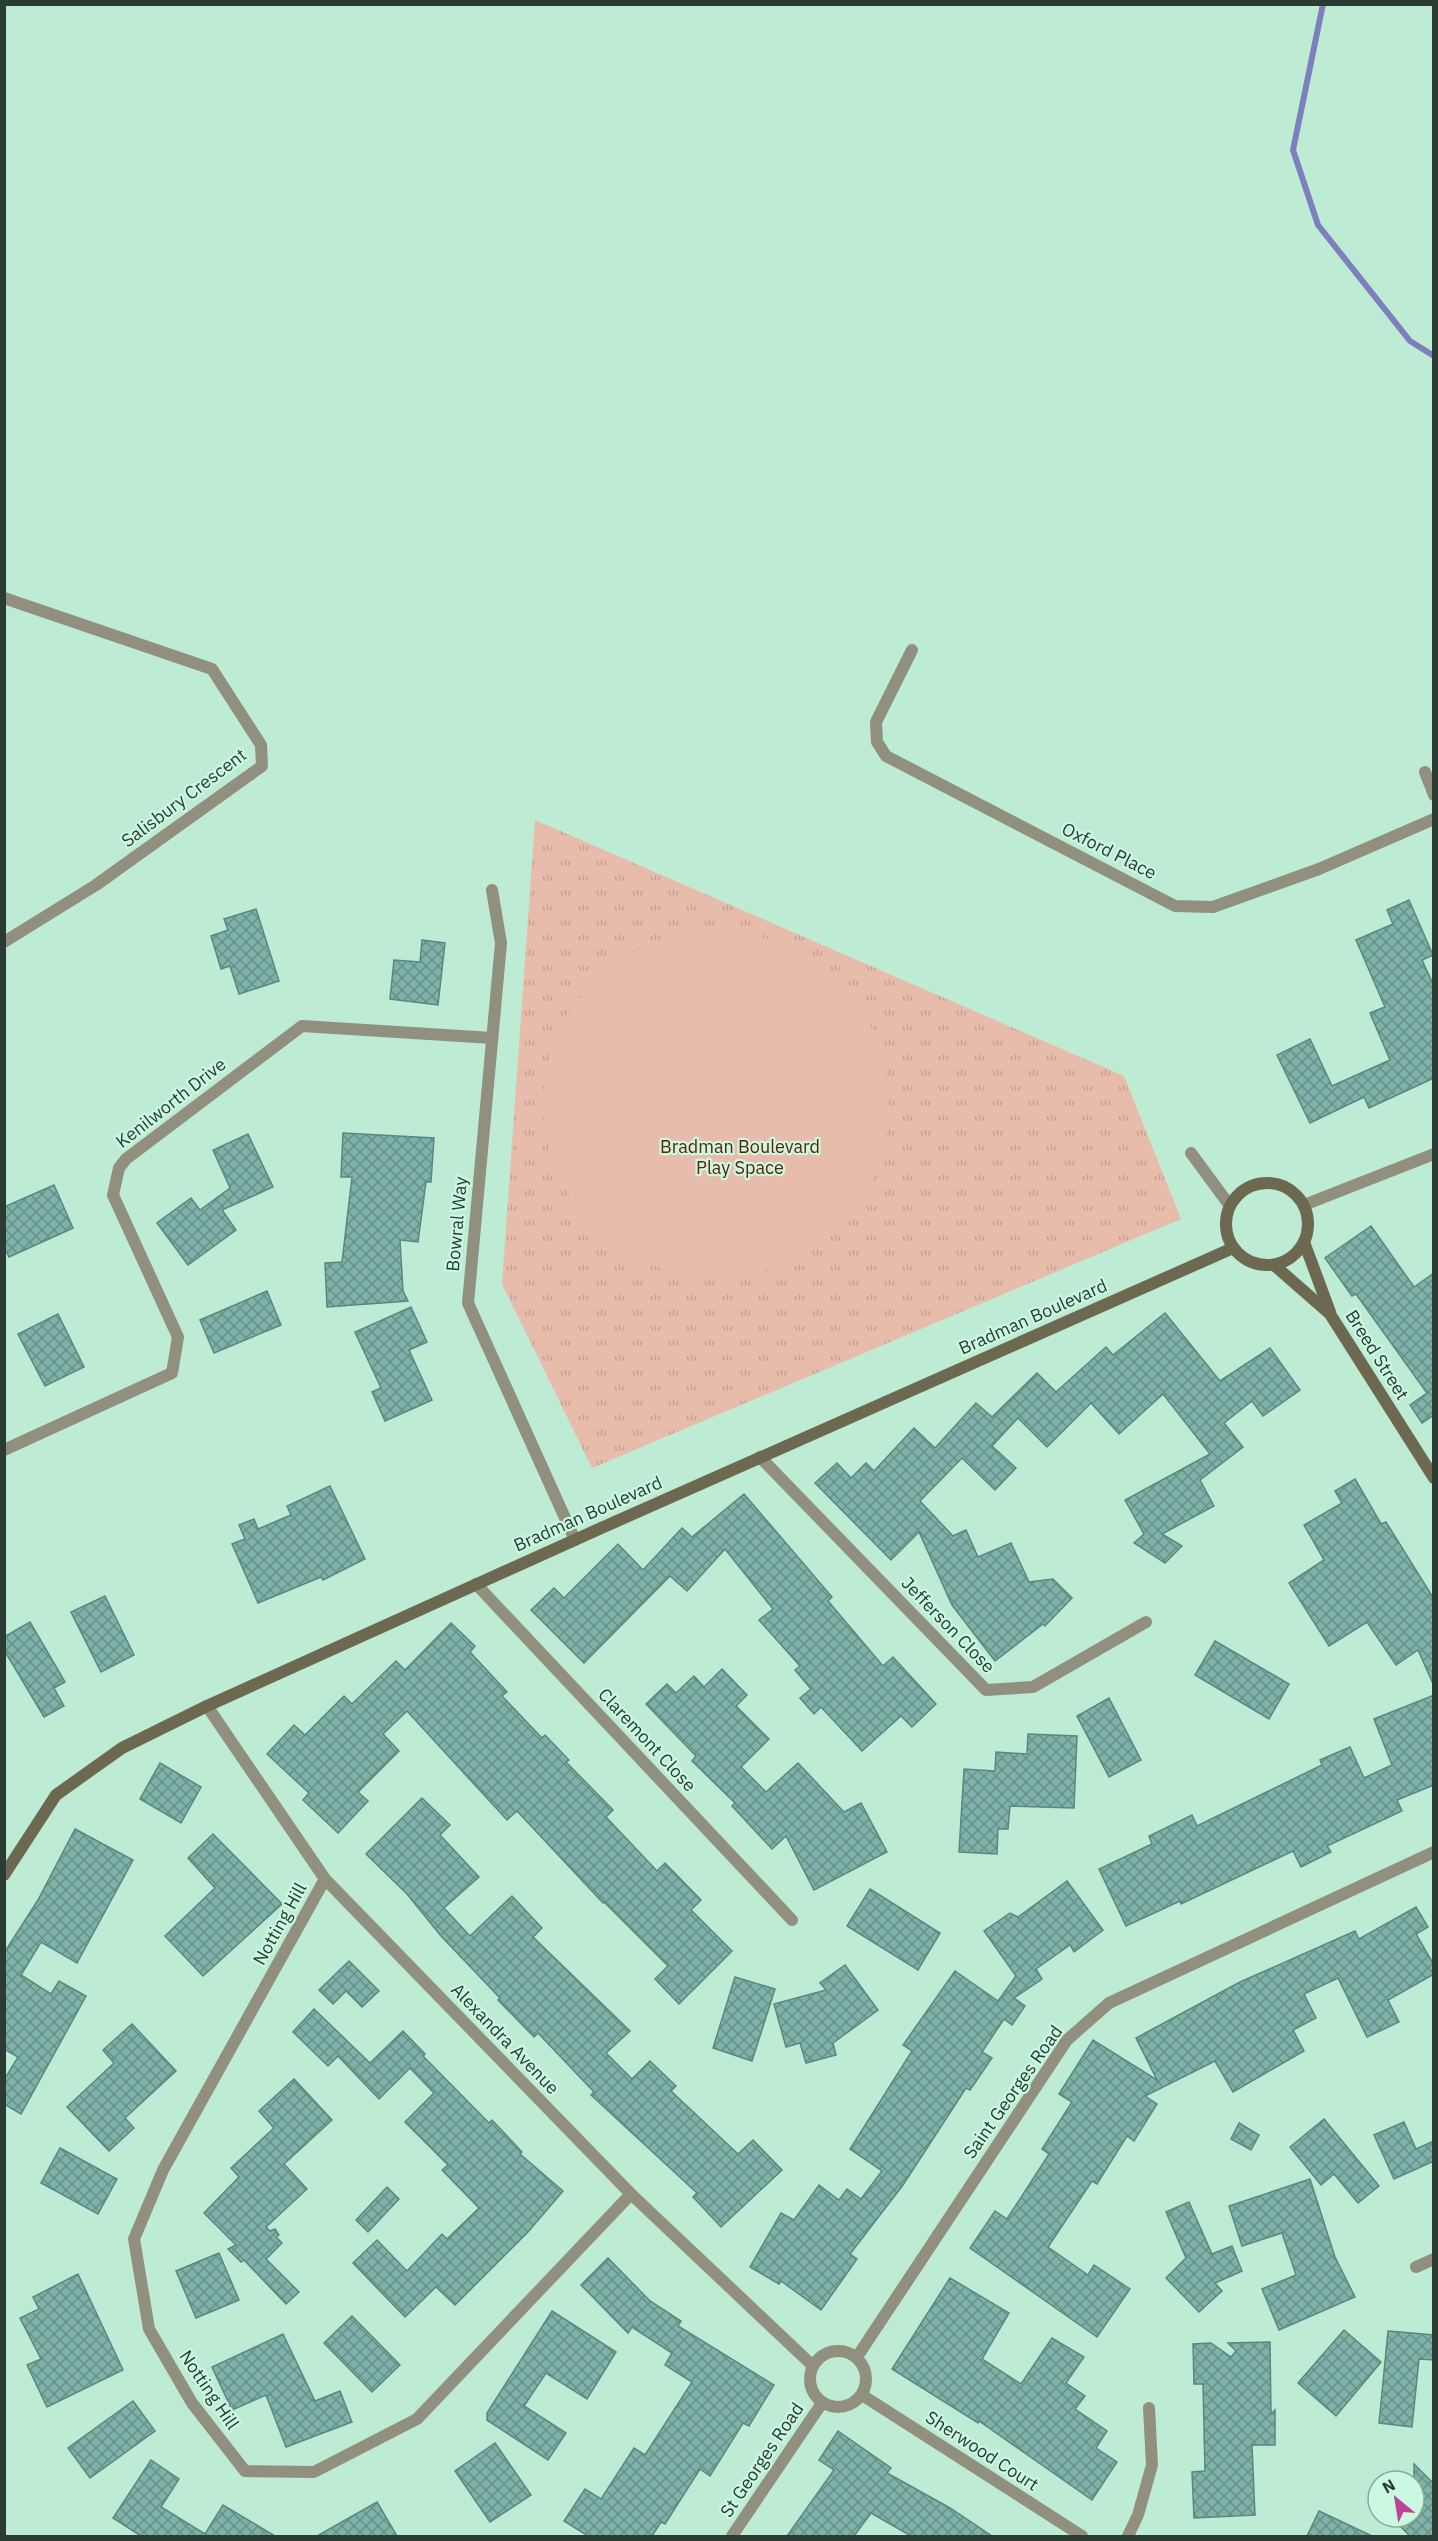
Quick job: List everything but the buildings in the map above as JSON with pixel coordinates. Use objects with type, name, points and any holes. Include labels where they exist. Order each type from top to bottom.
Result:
[{"type":"street","name":"Salisbury Crescent","points":[[4,598],[212,669],[261,745],[262,766],[96,885],[4,942]]},
{"type":"street","name":"Oxford Place","points":[[912,650],[876,722],[877,742],[886,756],[1175,906],[1213,907],[1319,869],[1434,819]]},
{"type":"street","points":[[1425,772],[1434,795]]},
{"type":"street","name":"Bowral Way","points":[[492,890],[501,943],[468,1303],[575,1540]]},
{"type":"street","name":"Kenilworth Drive","points":[[4,1450],[172,1373],[178,1336],[113,1195],[119,1168],[126,1159],[302,1026],[492,1038]]},
{"type":"street","points":[[1191,1153],[1230,1206]]},
{"type":"street","points":[[1304,1205],[1434,1154]]},
{"type":"street","points":[[1270,1183],[1293,1192],[1304,1205],[1308,1217],[1304,1242],[1297,1253],[1274,1265],[1251,1262],[1233,1248],[1226,1228],[1230,1206],[1247,1188],[1270,1183]]},
{"type":"street","points":[[1304,1242],[1330,1314]]},
{"type":"street","name":"Bradman Boulevard","points":[[4,1875],[56,1795],[122,1748],[207,1706],[476,1584],[1233,1248]]},
{"type":"street","name":"Breed Street","points":[[1274,1265],[1330,1314],[1434,1478]]},
{"type":"street","name":"Jefferson Close","points":[[760,1457],[986,1690],[1034,1687],[1146,1622]]},
{"type":"street","name":"Claremont Close","points":[[476,1584],[792,1920]]},
{"type":"street","name":"Alexandra Avenue","points":[[207,1706],[325,1879],[631,2194],[813,2366]]},
{"type":"street","name":"Saint Georges Road","points":[[856,2357],[1067,2040],[1109,2003],[1434,1852]]},
{"type":"street","name":"Notting Hill","points":[[325,1879],[163,2170],[134,2239],[149,2329],[192,2403],[245,2471],[314,2472],[417,2419],[631,2194]]},
{"type":"street","points":[[1416,2267],[1434,2259]]},
{"type":"street","points":[[848,2352],[863,2365],[867,2375],[862,2395],[856,2402],[839,2408],[822,2403],[811,2386],[813,2366],[828,2353],[848,2352]]},
{"type":"street","name":"Sherwood Court","points":[[862,2395],[1082,2536]]},
{"type":"street","name":"St Georges Road","points":[[732,2536],[822,2403]]},
{"type":"street","points":[[1128,2536],[1138,2515],[1152,2466],[1149,2408]]},
{"type":"green space","name":"Bradman Boulevard Play Space","points":[[535,820],[1124,1076],[1181,1219],[592,1468],[502,1284]]},
{"type":"green space","points":[[716,931],[750,934],[782,944],[826,970],[850,994],[876,1038],[886,1070],[889,1104],[886,1138],[876,1170],[850,1214],[826,1238],[782,1264],[750,1274],[716,1277],[682,1274],[650,1264],[606,1238],[582,1214],[556,1170],[546,1138],[543,1104],[546,1070],[556,1038],[582,994],[606,970],[650,944],[682,934]]},
{"type":"waterway","points":[[1323,4],[1293,150],[1318,225],[1410,341],[1434,356]]}]
